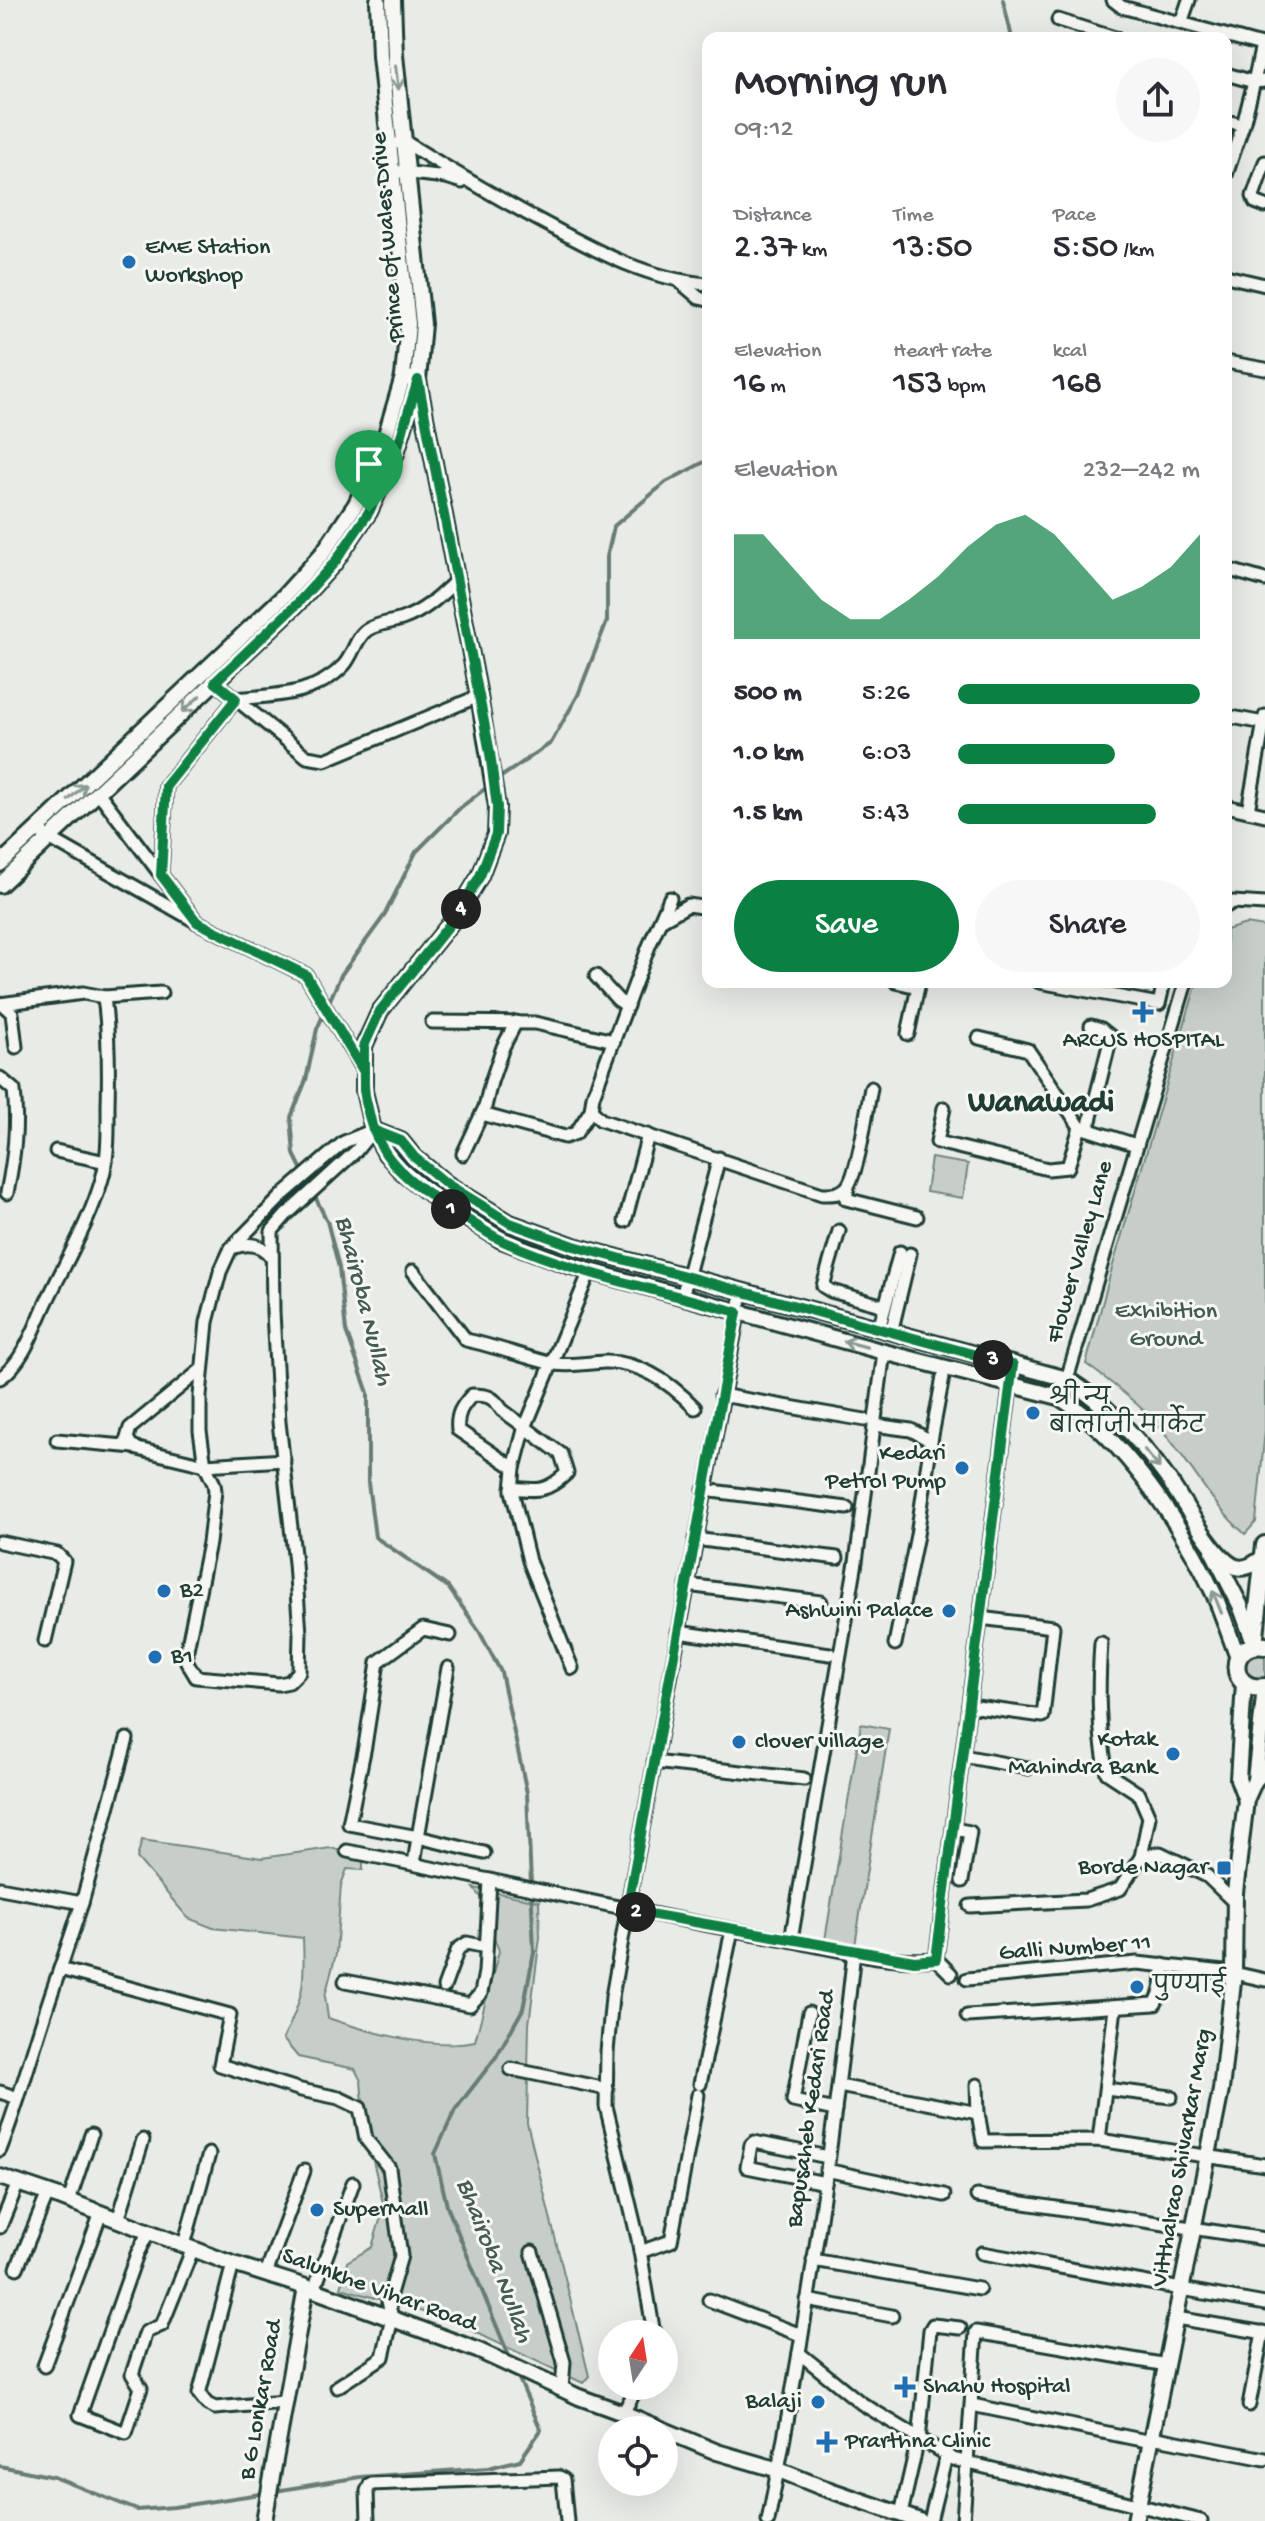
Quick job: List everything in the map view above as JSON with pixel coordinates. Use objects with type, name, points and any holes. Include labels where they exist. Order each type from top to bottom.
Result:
[{"type":"main road","points":[[1264,1551],[1260,1646],[1247,1648],[1238,1658],[1237,1672],[1244,1683],[1257,1688],[1265,1687]]},
{"type":"street","name":"Prince Of Wales Drive","points":[[378,0],[380,56],[397,143]]},
{"type":"street","name":"Prince Of Wales Drive","points":[[0,864],[98,792],[296,605],[335,562],[369,512],[396,453],[423,324],[397,143],[393,0]]},
{"type":"street","points":[[1113,0],[1122,7],[1213,32]]},
{"type":"street","points":[[1181,23],[1189,0]]},
{"type":"street","points":[[1058,20],[1096,32]]},
{"type":"street","points":[[1232,37],[1264,46],[1260,82],[1232,157]]},
{"type":"street","points":[[1232,75],[1260,82]]},
{"type":"street","points":[[1232,122],[1243,125]]},
{"type":"street","points":[[397,143],[617,260],[679,281],[702,283]]},
{"type":"street","points":[[1265,162],[1253,196],[1255,202],[1265,206]]},
{"type":"street","points":[[400,172],[446,177],[478,187]]},
{"type":"street","points":[[1232,277],[1265,285]]},
{"type":"street","points":[[679,281],[702,299]]},
{"type":"street","points":[[1232,363],[1265,369]]},
{"type":"street","name":"Prince Of Wales Drive","points":[[0,885],[43,834],[285,595],[323,553],[363,490],[410,379]]},
{"type":"street","points":[[410,379],[457,580],[490,753],[497,807],[496,834],[480,876],[454,919],[380,1011],[364,1046],[364,1091],[373,1130],[386,1154],[400,1170],[436,1199],[501,1240],[590,1271],[682,1297],[1059,1397],[1107,1434],[1152,1489],[1214,1594],[1238,1658]]},
{"type":"street","points":[[1232,571],[1265,580]]},
{"type":"street","points":[[161,875],[166,786],[236,699],[301,692],[328,680],[346,663],[364,631],[428,607],[457,580]]},
{"type":"street","points":[[215,682],[307,757],[325,760],[479,696]]},
{"type":"street","points":[[1232,717],[1264,720],[1248,811]]},
{"type":"street","points":[[98,792],[197,922]]},
{"type":"street","points":[[1232,807],[1265,815]]},
{"type":"street","points":[[43,834],[197,922],[306,975],[364,1072]]},
{"type":"street","points":[[482,1114],[565,1137],[576,1133],[591,1110],[593,1096],[670,898]]},
{"type":"street","points":[[1232,903],[1265,904]]},
{"type":"street","points":[[660,921],[688,905],[702,907]]},
{"type":"street","points":[[596,976],[627,1006]]},
{"type":"street","points":[[908,1034],[917,988]]},
{"type":"street","points":[[1106,988],[1159,1004],[1163,988]]},
{"type":"street","name":"Flower Valley Lane","points":[[1059,1397],[1184,988]]},
{"type":"street","points":[[1,1004],[83,993],[104,997],[161,993]]},
{"type":"street","points":[[0,1378],[7,1373],[29,1339],[85,1223],[102,1179],[108,1151],[109,1033],[104,997]]},
{"type":"street","points":[[1,1004],[12,1013],[16,1047]]},
{"type":"street","points":[[432,1022],[551,1025],[614,1041]]},
{"type":"street","points":[[463,1154],[482,1114],[503,1047],[516,1022]]},
{"type":"street","points":[[944,1108],[937,1142],[1048,1169],[1068,1167],[1084,1128],[1111,1037],[1091,1026]]},
{"type":"street","points":[[979,1038],[1028,1050],[1084,1128],[1136,1145]]},
{"type":"street","points":[[0,1078],[14,1090],[16,1108],[15,1150],[7,1193]]},
{"type":"street","points":[[871,1088],[855,1170],[846,1199],[917,1217]]},
{"type":"street","points":[[591,1110],[601,1120],[822,1194],[837,1194],[848,1187]]},
{"type":"street","points":[[373,1130],[356,1151],[272,1231],[279,1422],[295,1563],[299,1672],[289,1682],[279,1684],[196,1677],[186,1654],[209,1543],[215,1491],[205,1465],[200,1431],[202,1369],[207,1322],[220,1272],[231,1248],[296,1183],[344,1142],[373,1130],[401,1141],[414,1157],[447,1184],[510,1223],[574,1246],[1067,1379],[1121,1421],[1167,1478],[1206,1538],[1260,1646]]},
{"type":"street","points":[[625,1221],[648,1135]]},
{"type":"street","points":[[56,1151],[106,1162]]},
{"type":"street","points":[[682,1297],[719,1158]]},
{"type":"street","points":[[839,1231],[823,1286],[884,1306]]},
{"type":"street","points":[[231,1248],[247,1244],[259,1246],[273,1259]]},
{"type":"street","points":[[905,1253],[885,1331],[884,1306],[905,1253]]},
{"type":"street","points":[[413,1271],[466,1340],[551,1363],[625,1364],[659,1376],[695,1408]]},
{"type":"street","points":[[572,1668],[529,1561],[512,1488],[525,1427],[590,1271]]},
{"type":"street","points":[[652,2320],[640,2252],[606,2106],[612,1997],[742,1293]]},
{"type":"street","points":[[791,1940],[856,1562],[870,1423],[884,1352]]},
{"type":"street","points":[[936,1959],[1013,1365]]},
{"type":"street","points":[[135,1447],[127,1438],[130,1428],[202,1369]]},
{"type":"street","points":[[895,1644],[943,1377]]},
{"type":"street","points":[[512,1488],[532,1490],[553,1486],[567,1473],[561,1454],[502,1410],[488,1395],[472,1395],[456,1419],[458,1430],[514,1468]]},
{"type":"street","points":[[721,1395],[911,1430],[931,1441]]},
{"type":"street","points":[[57,1440],[135,1447],[205,1465],[284,1460]]},
{"type":"street","points":[[704,1490],[847,1508]]},
{"type":"street","points":[[1206,1538],[1225,1560],[1237,1567],[1248,1568],[1264,1551]]},
{"type":"street","points":[[695,1539],[837,1558]]},
{"type":"street","points":[[0,1542],[57,1554],[64,1561],[45,1641]]},
{"type":"street","points":[[687,1585],[821,1602]]},
{"type":"street","points":[[969,1706],[1043,1716],[1053,1627],[980,1618]]},
{"type":"street","points":[[450,1635],[423,1629],[378,1662],[349,1824],[484,1853]]},
{"type":"street","points":[[678,1632],[830,1654]]},
{"type":"street","points":[[970,1906],[1086,1900],[1120,1889],[1141,1857],[1149,1817],[1139,1794],[1107,1773],[1102,1748],[1098,1692],[1101,1643]]},
{"type":"street","points":[[414,1864],[448,1668]]},
{"type":"street","points":[[1244,1683],[1238,1779],[1246,1800]]},
{"type":"street","points":[[1246,1800],[1260,1775],[1265,1687]]},
{"type":"street","points":[[0,2150],[82,1903],[127,1739]]},
{"type":"street","points":[[963,1756],[1028,1768]]},
{"type":"street","points":[[654,1762],[804,1779]]},
{"type":"street","name":"Vitthalrao Shivarkar Marg","points":[[1135,2521],[1221,2090],[1234,1973],[1235,1903],[1246,1800]]},
{"type":"street","points":[[954,1829],[970,1832],[962,1881]]},
{"type":"street","points":[[347,1851],[732,1930],[914,1961],[936,1959]]},
{"type":"street","points":[[1141,1857],[1160,1853],[1195,1870],[1207,1876],[1235,1903]]},
{"type":"street","points":[[345,1981],[470,2005],[481,1993],[490,1880]]},
{"type":"street","points":[[0,1888],[82,1903]]},
{"type":"street","points":[[640,2252],[671,2241],[732,1930]]},
{"type":"street","points":[[444,1987],[458,1949],[467,1943],[486,1947]]},
{"type":"street","name":"Bapusaheb Kedari Road","points":[[768,2521],[799,2353],[825,2183],[854,1952]]},
{"type":"street","points":[[936,1959],[951,1974]]},
{"type":"street","name":"Galli Number 11","points":[[967,1979],[1137,1963],[1234,1973],[1265,1980]]},
{"type":"street","points":[[967,2016],[1155,2004],[1163,1983],[1163,1965]]},
{"type":"street","points":[[60,1969],[230,2015],[220,2065],[301,2090],[339,2098],[360,2108],[366,2139],[389,2168],[401,2256],[388,2301],[392,2318],[383,2357],[337,2387]]},
{"type":"street","points":[[1099,2140],[1115,2008]]},
{"type":"street","points":[[809,2013],[793,2101],[835,2110]]},
{"type":"street","points":[[511,2069],[607,2089]]},
{"type":"street","points":[[977,2085],[983,2141],[1099,2140],[1265,2165]]},
{"type":"street","points":[[839,2086],[978,2113]]},
{"type":"street","points":[[1106,2089],[1171,2097]]},
{"type":"street","points":[[0,2092],[18,2098]]},
{"type":"street","points":[[69,2201],[91,2135]]},
{"type":"street","points":[[118,2220],[143,2140]]},
{"type":"street","points":[[825,2183],[747,2167],[754,2142],[828,2157]]},
{"type":"street","points":[[149,2231],[137,2254],[80,2415],[126,2433],[141,2388],[132,2374],[146,2332],[162,2325],[189,2247],[209,2154]]},
{"type":"street","points":[[826,2170],[944,2195]]},
{"type":"street","points":[[266,2274],[304,2171]]},
{"type":"street","name":"Salunkhe Vihar Road","points":[[0,2177],[477,2350],[562,2389],[717,2452],[779,2470],[920,2521]]},
{"type":"street","points":[[0,2227],[18,2183]]},
{"type":"street","points":[[310,2288],[353,2183]]},
{"type":"street","points":[[17,2268],[48,2193]]},
{"type":"street","points":[[977,2196],[1265,2239]]},
{"type":"street","points":[[44,2366],[101,2213]]},
{"type":"street","points":[[532,2252],[564,2362],[562,2389]]},
{"type":"street","points":[[982,2253],[1265,2304]]},
{"type":"street","points":[[813,2260],[979,2289]]},
{"type":"street","points":[[233,2264],[199,2394],[215,2408],[284,2402]]},
{"type":"street","name":"B G Lonkar Road","points":[[264,2521],[284,2402],[310,2288]]},
{"type":"street","points":[[709,2300],[801,2335]]},
{"type":"street","points":[[807,2300],[892,2316]]},
{"type":"street","points":[[1176,2318],[1264,2333],[1249,2405]]},
{"type":"street","points":[[919,2440],[930,2330],[933,2325],[960,2328]]},
{"type":"street","points":[[963,2521],[976,2332],[1167,2365]]},
{"type":"street","points":[[799,2353],[861,2403],[946,2456],[968,2465],[1201,2521]]},
{"type":"street","points":[[623,2413],[630,2400]]},
{"type":"street","points":[[972,2405],[1265,2459]]},
{"type":"street","points":[[901,2514],[915,2453]]},
{"type":"street","points":[[930,2521],[946,2456]]},
{"type":"street","points":[[368,2521],[367,2491],[370,2484],[559,2477],[563,2479],[567,2521]]},
{"type":"green space","name":"Exhibition Ground","points":[[1246,924],[1265,927],[1265,1430],[1256,1522],[1245,1534],[1221,1509],[1157,1424],[1141,1407],[1086,1364],[1195,988],[1232,988],[1232,928]]},
{"type":"green space","points":[[931,1158],[968,1164],[963,1198],[926,1192]]},
{"type":"green space","points":[[1252,1633],[1265,1651],[1265,1696],[1240,1668]]},
{"type":"green space","points":[[861,1724],[889,1729],[854,1952],[824,1946]]},
{"type":"green space","points":[[142,1840],[262,1858],[331,1848],[363,1857],[363,1870],[347,1869],[341,1885],[336,1954],[325,1996],[328,2018],[381,2034],[421,2041],[475,2041],[499,1951],[487,1917],[487,1905],[474,1888],[539,1901],[540,1937],[529,2024],[527,2123],[589,2376],[583,2383],[447,2319],[341,2288],[347,2262],[372,2247],[384,2207],[365,2127],[361,2081],[355,2069],[298,2057],[283,2039],[302,1990],[303,1938],[213,1928],[188,1918],[137,1858]]},
{"type":"waterway","name":"Bhairoba Nullah","points":[[1003,0],[1011,32]]},
{"type":"waterway","name":"Bhairoba Nullah","points":[[498,779],[551,743],[578,695],[607,621],[607,557],[614,526],[666,482],[702,463]]},
{"type":"waterway","name":"Bhairoba Nullah","points":[[491,784],[460,808],[416,852],[384,916],[341,975],[317,1029],[306,1080],[291,1117],[294,1154],[327,1221],[339,1268],[346,1331],[368,1393],[368,1483],[375,1537],[448,1587],[478,1629],[501,1672],[527,1793],[534,1952],[523,2009],[496,2057],[455,2110],[435,2154],[447,2206],[511,2361]]},
{"type":"waterway","points":[[275,2491],[360,2477],[488,2468],[520,2460],[541,2430],[516,2372]]},
{"type":"waterway","points":[[0,2466],[54,2477],[137,2510],[266,2493]]},
{"type":"place","name":"EME Station Workshop","points":[[129,262]]},
{"type":"place","name":"ARCUS HOSPITAL","points":[[1143,1012]]},
{"type":"place","name":"श्री न्यू बालाजी मार्केट","points":[[1033,1413]]},
{"type":"place","name":"Kedari Petrol Pump","points":[[962,1468]]},
{"type":"place","name":"B2","points":[[164,1591]]},
{"type":"place","name":"Ashwini Palace","points":[[949,1611]]},
{"type":"place","name":"B1","points":[[155,1657]]},
{"type":"place","name":"clover village","points":[[739,1742]]},
{"type":"place","name":"Kotak Mahindra Bank","points":[[1173,1754]]},
{"type":"place","name":"Borde Nagar","points":[[1224,1868]]},
{"type":"place","name":"पुण्याई","points":[[1137,1987]]},
{"type":"place","name":"SuperMall","points":[[317,2210]]},
{"type":"place","name":"Shahu Hospital","points":[[905,2387]]},
{"type":"place","name":"Balaji","points":[[818,2402]]},
{"type":"place","name":"Prarthna Clinic","points":[[827,2442]]},
{"type":"district","name":"Wanawadi","points":[[1041,1104]]},
{"type":"route","points":[[369,512],[335,562],[296,605],[215,682],[236,699],[166,786],[161,875],[197,922],[306,975],[364,1072],[364,1091],[373,1130],[386,1154],[400,1170],[436,1199],[501,1240],[568,1265],[737,1312],[627,1910],[854,1952],[914,1961],[936,1959],[1013,1365],[574,1246],[510,1223],[447,1184],[414,1157],[401,1141],[373,1130],[364,1091],[364,1072],[364,1046],[380,1011],[454,919],[480,876],[496,834],[497,807],[490,753],[418,380],[396,453],[369,512]]}]
